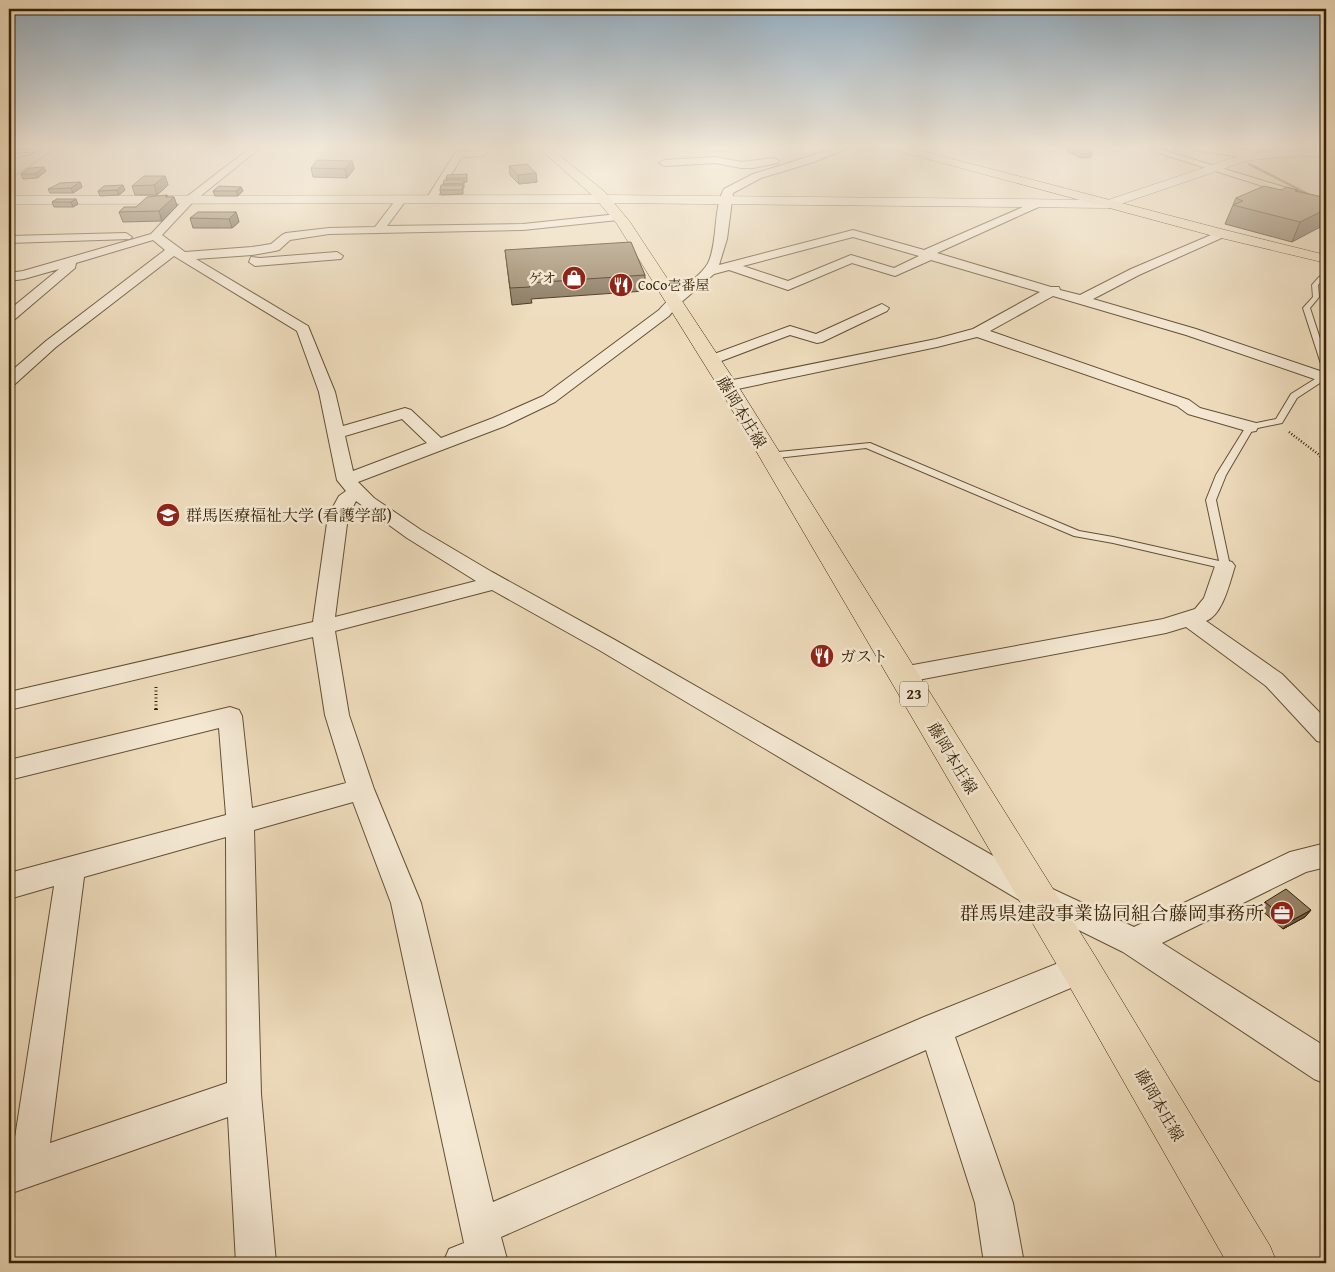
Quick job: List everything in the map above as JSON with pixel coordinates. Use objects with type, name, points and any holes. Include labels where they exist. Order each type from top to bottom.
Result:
[{"type":"main road","points":[[1122,207],[1326,260]]},
{"type":"main road","name":"藤岡本庄線","points":[[611,208],[728,386],[768,456],[1081,969],[1253,1263]]},
{"type":"street","points":[[9,277],[155,236],[164,224],[182,207]]},
{"type":"street","points":[[378,231],[396,207]]},
{"type":"street","points":[[597,207],[621,207]]},
{"type":"street","points":[[724,207],[721,239],[715,262],[710,271],[673,302],[664,313],[549,399],[499,422],[438,445],[351,486],[338,516],[323,627],[338,714],[361,789],[406,904],[479,1252],[936,1029],[1081,969]]},
{"type":"street","points":[[728,266],[788,286],[851,259],[895,272],[1030,207]]},
{"type":"street","points":[[9,381],[16,370],[177,253],[252,251],[275,247],[286,238],[329,231],[523,227],[611,208]]},
{"type":"street","points":[[710,271],[853,233],[1054,290],[1191,332],[1326,377]]},
{"type":"street","points":[[1083,299],[1135,272],[1222,234]]},
{"type":"street","points":[[9,240],[155,236],[164,241],[177,253],[303,329],[327,392],[336,434],[351,486],[367,502],[414,534],[1036,895],[1134,942],[1326,1067]]},
{"type":"street","points":[[252,251],[255,262],[337,256]]},
{"type":"street","points":[[9,317],[78,259]]},
{"type":"street","points":[[728,386],[937,343],[978,332],[1054,290]]},
{"type":"street","points":[[711,360],[790,330],[817,340],[882,308]]},
{"type":"street","points":[[978,332],[1183,403],[1194,411],[1250,426]]},
{"type":"street","points":[[336,434],[404,413],[438,445]]},
{"type":"street","points":[[902,675],[1166,626],[1189,619],[1203,614],[1214,599],[1225,566]]},
{"type":"street","points":[[9,701],[323,627],[496,582]]},
{"type":"street","points":[[1189,619],[1274,680],[1326,734]]},
{"type":"street","points":[[9,770],[230,716],[240,822],[244,1094],[256,1263]]},
{"type":"street","points":[[9,886],[361,789]]},
{"type":"street","points":[[1134,942],[1300,861],[1326,855]]},
{"type":"street","points":[[71,868],[18,1173],[244,1094]]},
{"type":"street","points":[[936,1029],[994,1203],[1004,1263]]},
{"type":"lane","points":[[1326,274],[1315,285],[1316,298],[1306,308],[1326,367]]},
{"type":"lane","points":[[768,456],[867,445],[1077,534],[1113,540],[1225,566],[1211,500],[1221,476],[1250,426],[1278,420],[1294,396],[1326,377]]},
{"type":"path","points":[[1275,421],[1318,454],[1326,463]]},
{"type":"path","points":[[156,666],[156,734]]},
{"type":"building","points":[[124,207],[163,207],[159,211],[119,212]]},
{"type":"building","points":[[1242,207],[1326,207],[1300,222]]},
{"type":"building","points":[[198,212],[236,212],[229,219],[190,218]]},
{"type":"building","points":[[631,242],[645,275],[529,283],[530,287],[510,288],[505,250]]},
{"type":"building","points":[[1286,889],[1311,910],[1289,922],[1265,902]]},
{"type":"place","name":"ゲオ","points":[[574,278]]},
{"type":"place","name":"CoCo壱番屋","points":[[621,285]]},
{"type":"place","name":"群馬医療福祉大学 (看護学部)","points":[[168,515]]},
{"type":"place","name":"ガスト","points":[[822,656]]},
{"type":"place","name":"群馬県建設事業協同組合藤岡事務所","points":[[1282,913]]}]
